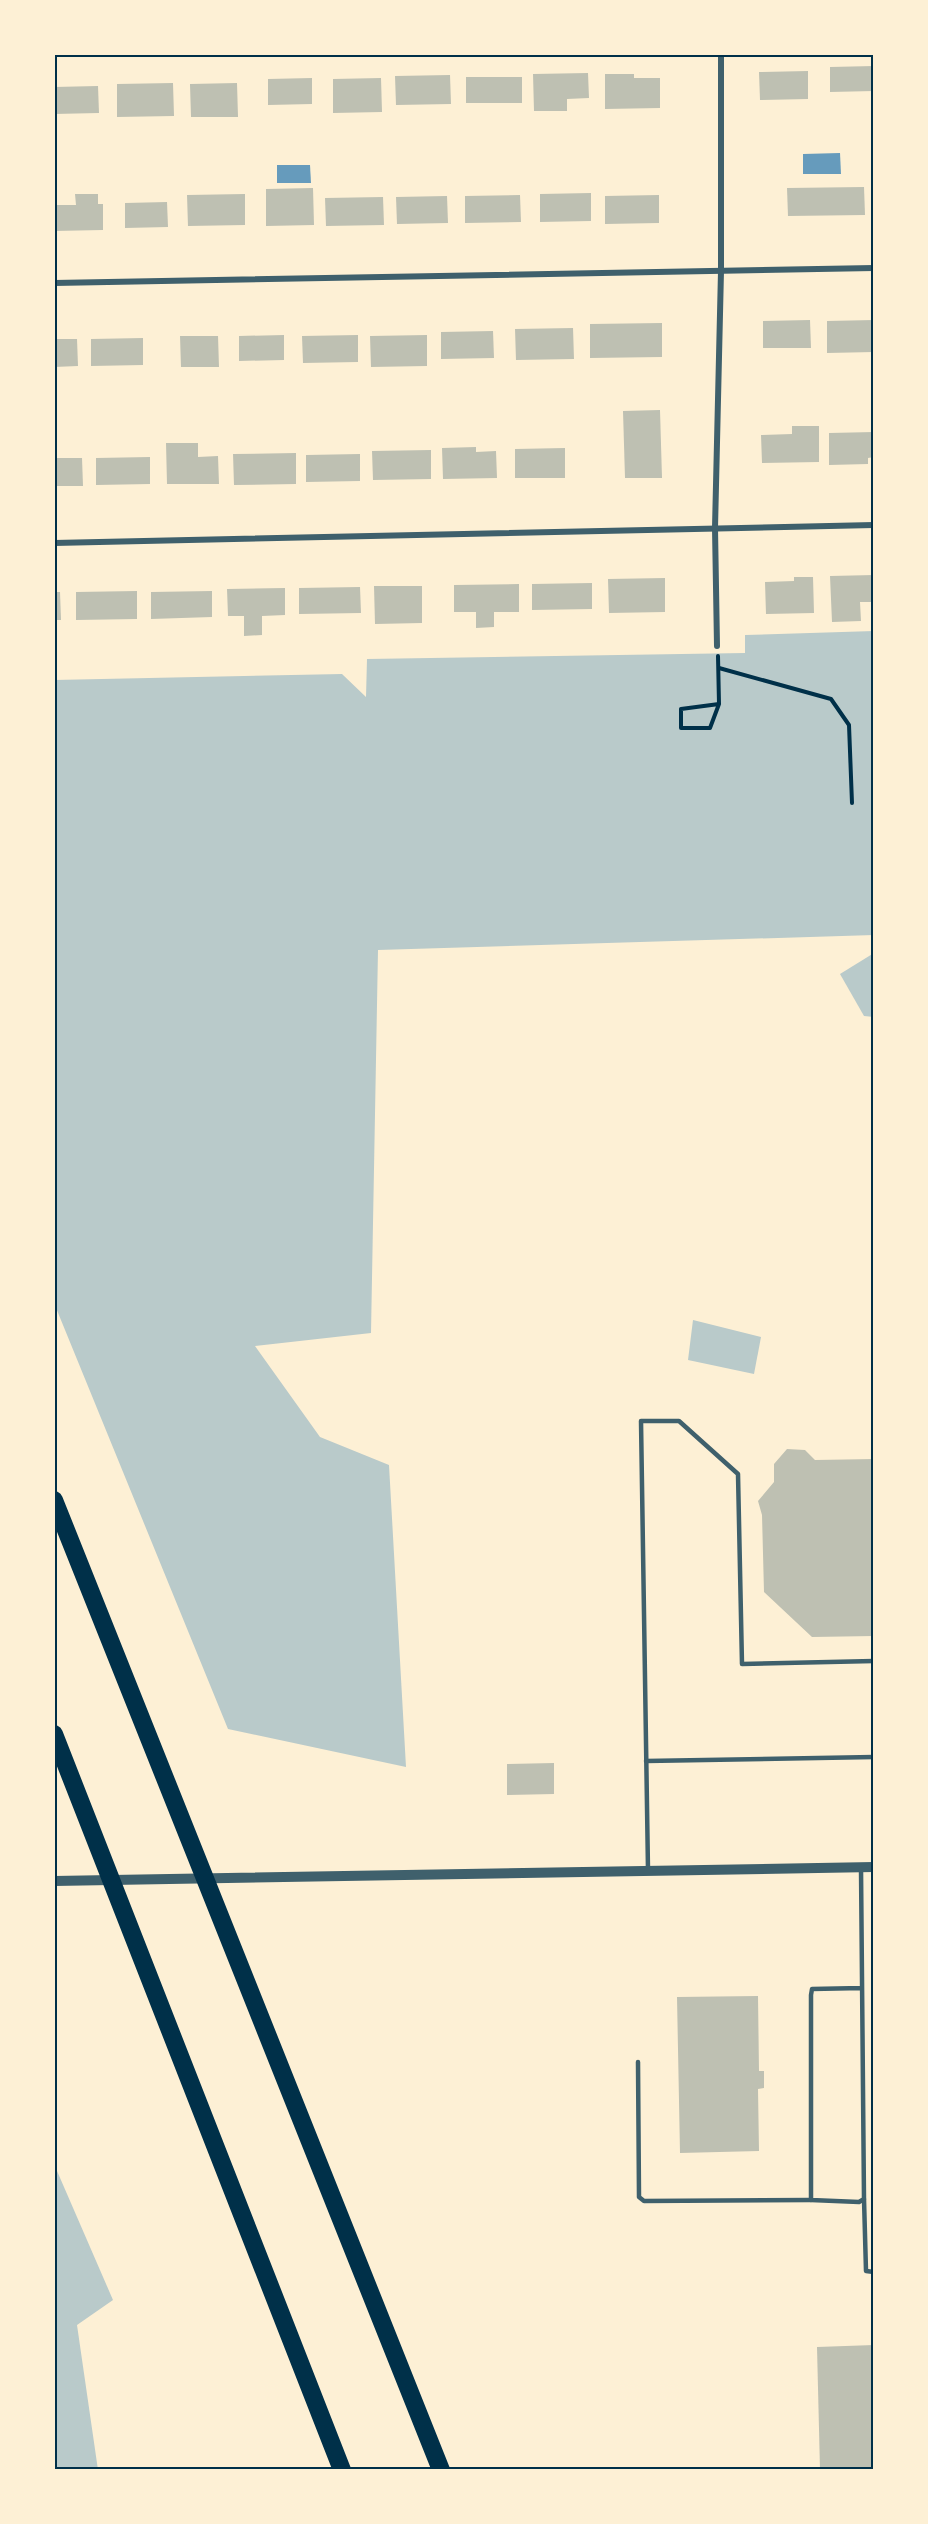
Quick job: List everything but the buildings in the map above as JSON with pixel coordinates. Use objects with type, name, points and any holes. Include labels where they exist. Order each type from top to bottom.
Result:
[{"type":"highway","points":[[54,1500],[441,2470]]},
{"type":"highway","points":[[54,1734],[342,2470]]},
{"type":"street","points":[[717,646],[714,528],[721,270],[721,54]]},
{"type":"street","points":[[54,283],[874,268]]},
{"type":"street","points":[[54,543],[874,525]]},
{"type":"street","points":[[54,1881],[874,1867]]},
{"type":"lane","points":[[648,1871],[641,1421],[680,1421],[738,1474],[742,1664],[874,1661]]},
{"type":"lane","points":[[646,1761],[874,1757]]},
{"type":"lane","points":[[861,1867],[866,2271],[874,2272]]},
{"type":"lane","points":[[811,2200],[812,1989],[862,1988]]},
{"type":"lane","points":[[638,2062],[639,2197],[644,2201],[859,2202],[864,2199]]},
{"type":"path","points":[[717,646],[719,704],[710,728],[681,728],[681,709],[719,704]]},
{"type":"path","points":[[719,668],[831,699],[849,725],[852,803]]},
{"type":"shaded area","points":[[874,631],[874,935],[378,950],[371,1333],[255,1346],[320,1437],[389,1465],[406,1767],[228,1729],[54,1303],[54,680],[342,674],[366,697],[367,659],[745,653],[745,635]]},
{"type":"shaded area","points":[[874,953],[874,1017],[864,1016],[840,974]]},
{"type":"shaded area","points":[[693,1320],[761,1337],[754,1374],[688,1360]]},
{"type":"shaded area","points":[[54,2164],[113,2300],[77,2325],[98,2470],[54,2470]]},
{"type":"water","points":[[840,153],[841,174],[803,174],[803,154]]},
{"type":"water","points":[[277,165],[310,165],[311,183],[277,183]]}]
